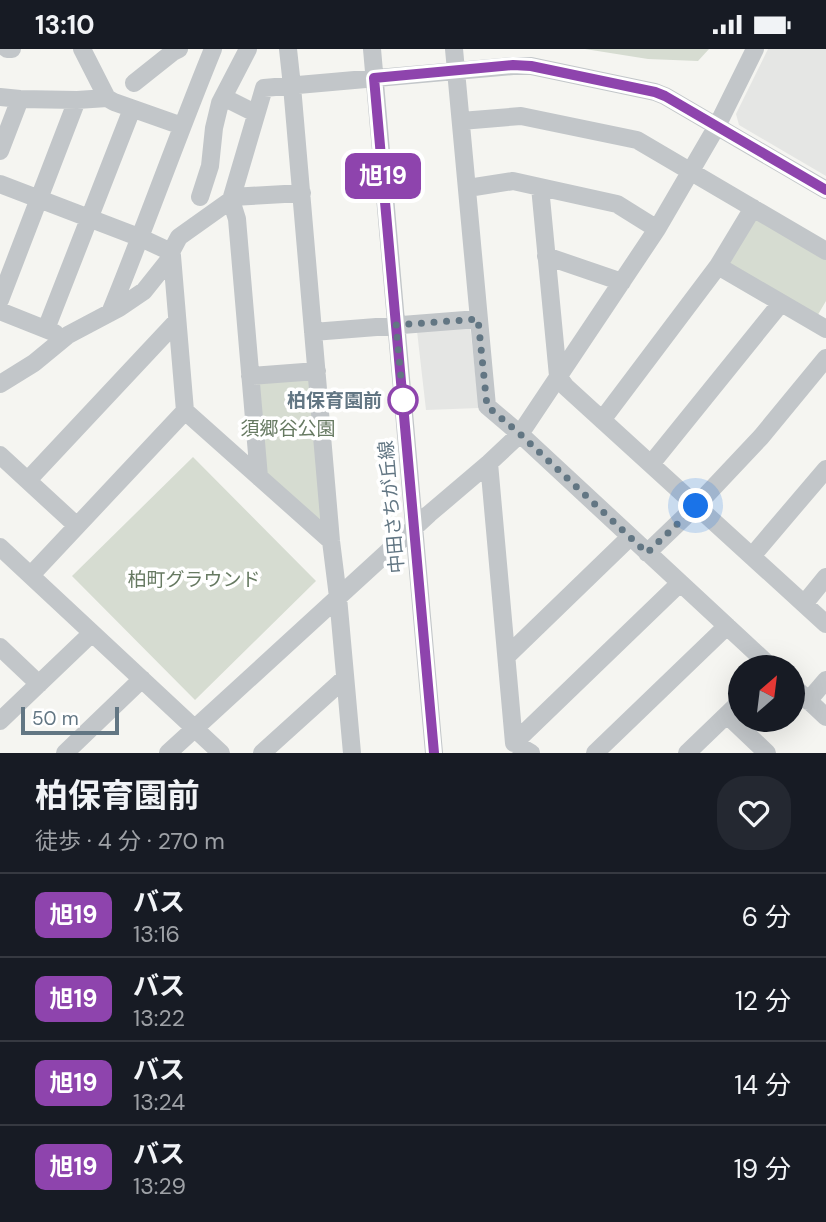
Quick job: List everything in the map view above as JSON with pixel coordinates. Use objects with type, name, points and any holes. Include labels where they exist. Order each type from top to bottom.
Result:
[{"type":"street","points":[[7,49],[12,49]]},
{"type":"street","points":[[82,49],[107,98]]},
{"type":"street","points":[[134,83],[158,55],[179,49]]},
{"type":"street","points":[[110,313],[213,49]]},
{"type":"street","points":[[200,197],[210,166],[214,128],[223,97],[248,49]]},
{"type":"street","points":[[288,49],[352,753]]},
{"type":"street","name":"中田さちが丘線","points":[[372,49],[434,753]]},
{"type":"street","points":[[454,49],[487,406],[758,655]]},
{"type":"street","points":[[168,753],[520,434],[657,229],[717,126],[755,49]]},
{"type":"street","points":[[259,477],[237,219],[231,199],[264,88],[513,65],[531,66],[655,92],[826,190]]},
{"type":"street","points":[[0,97],[77,100],[107,98],[182,126]]},
{"type":"street","points":[[223,97],[256,113]]},
{"type":"street","points":[[0,151],[20,99]]},
{"type":"street","points":[[0,300],[77,100]]},
{"type":"street","points":[[46,329],[132,109]]},
{"type":"street","points":[[461,121],[521,116],[637,140],[826,251]]},
{"type":"street","points":[[468,188],[513,181],[617,204],[657,229]]},
{"type":"street","points":[[0,184],[141,238],[171,254]]},
{"type":"street","points":[[540,187],[558,376],[566,387],[826,624]]},
{"type":"street","points":[[0,384],[34,363],[65,338],[144,291],[171,254],[179,237],[231,199],[302,193]]},
{"type":"street","points":[[602,420],[718,266],[753,208]]},
{"type":"street","points":[[171,254],[185,411],[331,541]]},
{"type":"street","points":[[546,256],[622,282]]},
{"type":"street","points":[[718,266],[781,303],[824,322]]},
{"type":"street","points":[[650,464],[781,303]]},
{"type":"street","points":[[0,311],[65,338]]},
{"type":"street","points":[[313,332],[478,319]]},
{"type":"street","points":[[28,480],[177,321]]},
{"type":"street","points":[[647,553],[761,437],[826,358]]},
{"type":"street","points":[[250,376],[317,371]]},
{"type":"street","points":[[31,575],[185,411]]},
{"type":"street","points":[[0,455],[77,526]]},
{"type":"street","points":[[489,463],[514,743]]},
{"type":"street","points":[[752,556],[826,469]]},
{"type":"street","points":[[508,655],[630,537]]},
{"type":"street","points":[[0,547],[222,753]]},
{"type":"street","points":[[804,604],[826,577]]},
{"type":"street","points":[[514,743],[680,583]]},
{"type":"street","points":[[595,753],[727,627]]},
{"type":"street","points":[[0,722],[92,633]]},
{"type":"street","points":[[0,647],[39,684]]},
{"type":"street","points":[[262,753],[345,678]]},
{"type":"street","points":[[65,753],[142,679]]},
{"type":"street","points":[[808,701],[826,680]]},
{"type":"street","points":[[805,698],[826,717]]},
{"type":"street","points":[[687,753],[727,715],[767,753]]},
{"type":"street","points":[[514,743],[531,753]]},
{"type":"shaded area","points":[[768,49],[826,49],[826,176],[739,125],[736,114]]},
{"type":"shaded area","points":[[470,326],[479,408],[426,410],[417,331]]},
{"type":"green space","points":[[585,49],[709,49],[698,61],[648,59]]},
{"type":"green space","points":[[755,217],[826,259],[826,301],[816,318],[727,264]]},
{"type":"green space","name":"須郷谷公園","points":[[257,380],[311,380],[324,528],[265,475]]},
{"type":"green space","name":"柏町グラウンド","points":[[193,457],[316,581],[195,700],[72,576]]},
{"type":"bus line","name":"旭19","points":[[434,753],[374,78],[513,65],[531,66],[655,92],[826,190]]},
{"type":"place","name":"柏保育園前","points":[[403,400]]},
{"type":"route","points":[[403,400],[396,325],[478,319],[487,406],[647,553],[696,506]]}]
